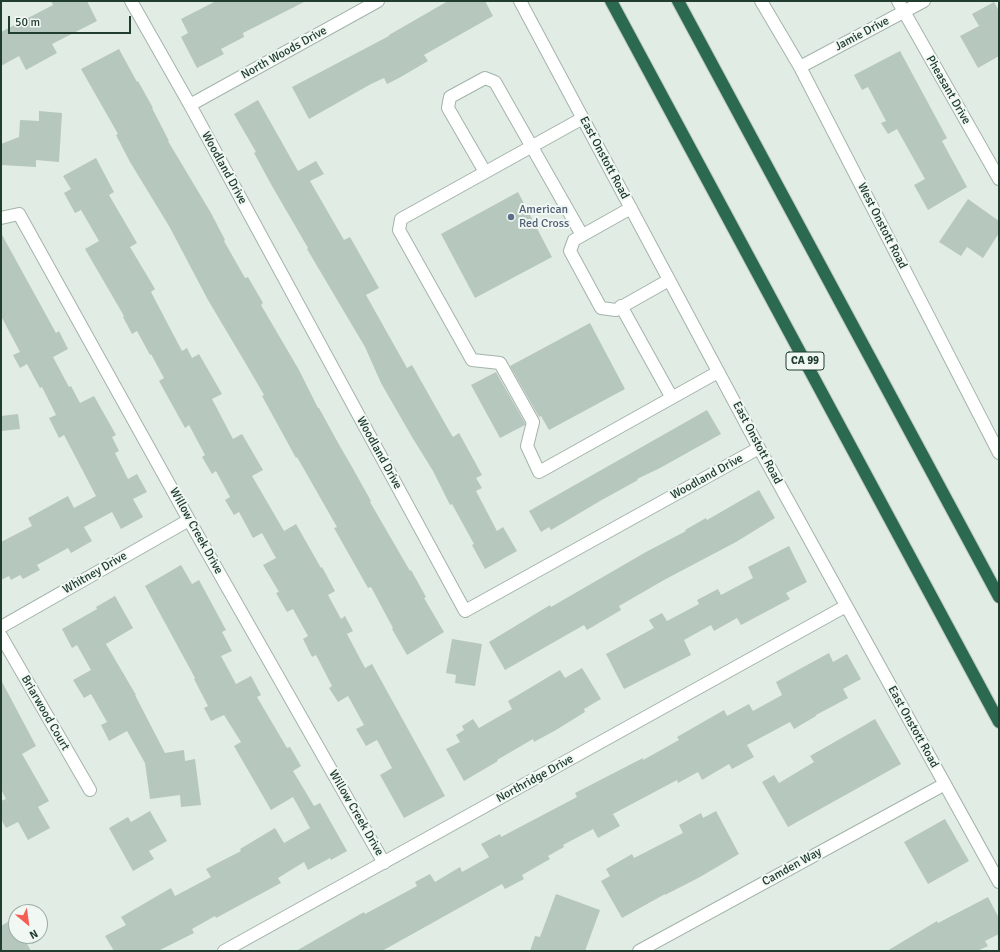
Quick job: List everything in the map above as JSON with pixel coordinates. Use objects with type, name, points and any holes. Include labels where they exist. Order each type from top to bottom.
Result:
[{"type":"highway","name":"CA 99","points":[[611,1],[999,722]]},
{"type":"highway","points":[[678,1],[999,597]]},
{"type":"street","name":"Woodland Drive","points":[[131,1],[190,105],[465,611],[759,448]]},
{"type":"street","name":"North Woods Drive","points":[[190,105],[378,1]]},
{"type":"street","name":"East Onstott Road","points":[[520,1],[759,448],[999,882]]},
{"type":"street","name":"West Onstott Road","points":[[761,1],[800,67],[999,453]]},
{"type":"street","name":"Pheasant Drive","points":[[898,1],[999,179]]},
{"type":"street","name":"Jamie Drive","points":[[800,67],[924,1]]},
{"type":"street","points":[[485,172],[448,108],[450,97],[485,78],[495,82],[582,235]]},
{"type":"street","points":[[582,118],[401,219],[399,230],[472,360],[500,363],[533,422],[527,446],[539,472],[718,372]]},
{"type":"street","points":[[631,208],[574,240],[570,251],[601,308],[616,310],[669,280]]},
{"type":"street","name":"Willow Creek Drive","points":[[1,218],[19,214],[189,520],[384,863]]},
{"type":"street","points":[[622,306],[672,398]]},
{"type":"street","name":"Whitney Drive","points":[[1,627],[189,520]]},
{"type":"street","name":"Northridge Drive","points":[[224,951],[846,606]]},
{"type":"street","name":"Briarwood Court","points":[[1,636],[90,790]]},
{"type":"street","name":"Camden Way","points":[[639,951],[945,784]]},
{"type":"building","points":[[51,1],[87,1],[97,21],[52,44],[57,53],[26,70],[19,56],[1,66],[1,32],[53,5]]},
{"type":"building","points":[[216,1],[306,1],[243,33],[244,37],[221,49],[224,54],[197,68],[181,37],[188,33],[181,19]]},
{"type":"building","points":[[448,1],[485,1],[493,16],[424,55],[428,61],[399,78],[387,84],[384,78],[309,119],[292,87],[389,36]]},
{"type":"building","points":[[994,2],[999,11],[999,56],[978,68],[960,36],[979,26],[972,14]]},
{"type":"building","points":[[119,49],[153,108],[168,141],[211,213],[225,240],[224,241],[245,278],[248,277],[263,303],[261,305],[299,370],[318,408],[371,501],[370,502],[410,571],[411,570],[426,597],[424,598],[444,632],[407,655],[371,587],[368,588],[334,528],[337,527],[297,457],[296,458],[262,396],[264,395],[208,300],[169,226],[130,162],[116,135],[118,134],[81,69]]},
{"type":"building","points":[[900,51],[947,138],[942,141],[967,187],[928,210],[914,185],[925,179],[897,129],[888,134],[881,123],[886,121],[868,87],[862,90],[854,75]]},
{"type":"building","points":[[258,100],[298,171],[316,161],[324,174],[310,181],[344,240],[350,237],[379,288],[366,295],[407,368],[412,365],[453,437],[459,433],[482,475],[476,478],[482,488],[476,491],[497,531],[503,527],[517,551],[485,569],[472,545],[474,544],[452,504],[450,505],[433,471],[381,383],[365,347],[307,249],[308,248],[272,186],[254,153],[256,152],[234,114]]},
{"type":"building","points":[[39,111],[62,113],[59,162],[36,160],[36,167],[1,165],[1,144],[19,137],[20,120],[39,121]]},
{"type":"building","points":[[96,158],[114,192],[109,195],[137,243],[130,247],[155,289],[151,292],[182,351],[187,348],[192,358],[199,354],[222,394],[212,399],[233,439],[242,434],[263,470],[252,476],[284,531],[296,524],[321,568],[322,567],[335,591],[328,595],[341,619],[345,616],[353,631],[347,634],[365,668],[372,664],[445,796],[404,818],[380,775],[392,768],[377,740],[366,746],[356,729],[364,725],[348,696],[338,702],[329,688],[332,686],[316,655],[312,657],[303,639],[308,636],[293,609],[287,612],[276,593],[279,592],[263,565],[276,558],[262,533],[253,538],[239,512],[234,515],[225,500],[230,497],[216,471],[212,474],[202,457],[205,455],[189,425],[185,428],[159,381],[164,378],[151,354],[150,355],[137,331],[132,334],[123,317],[124,316],[85,249],[99,241],[81,210],[75,213],[64,193],[71,189],[63,176]]},
{"type":"building","points":[[518,192],[552,257],[475,298],[441,234]]},
{"type":"building","points":[[968,199],[999,221],[999,233],[983,258],[967,247],[961,256],[939,242]]},
{"type":"building","points":[[1,233],[56,333],[59,331],[68,349],[53,357],[69,387],[71,386],[80,403],[94,396],[116,435],[112,437],[119,451],[115,453],[128,479],[137,474],[147,492],[133,499],[143,517],[121,529],[112,512],[84,527],[92,541],[71,553],[68,548],[37,565],[40,570],[23,579],[20,575],[11,580],[9,576],[1,580],[1,542],[32,526],[28,518],[68,496],[74,508],[96,496],[64,435],[59,438],[49,418],[56,415],[42,387],[40,388],[27,364],[20,368],[13,355],[20,352],[1,316]]},
{"type":"building","points":[[590,323],[625,389],[549,430],[541,416],[539,417],[510,366]]},
{"type":"building","points":[[496,372],[525,423],[525,425],[500,438],[471,385]]},
{"type":"building","points":[[707,410],[721,434],[637,479],[638,480],[551,530],[549,527],[541,532],[529,511]]},
{"type":"building","points":[[18,414],[20,429],[1,431],[1,416]]},
{"type":"building","points":[[759,490],[775,518],[736,542],[664,580],[619,606],[621,610],[587,630],[584,625],[505,670],[489,642],[550,605],[551,607],[646,552],[686,531],[685,530],[706,518],[707,520]]},
{"type":"building","points":[[789,546],[807,582],[786,593],[790,599],[741,625],[737,618],[714,631],[711,625],[684,640],[691,655],[624,689],[606,654],[654,628],[649,620],[662,613],[667,621],[699,604],[697,600],[718,589],[721,595],[753,578],[748,567]]},
{"type":"building","points":[[181,565],[192,584],[199,580],[226,630],[222,632],[232,651],[221,656],[236,684],[251,676],[261,695],[257,697],[287,748],[290,747],[301,766],[293,771],[314,806],[320,803],[347,851],[308,870],[304,862],[278,878],[281,883],[216,918],[215,916],[192,929],[194,933],[158,951],[114,951],[105,936],[126,925],[121,917],[171,888],[175,896],[211,877],[206,869],[241,851],[240,849],[275,828],[284,843],[310,828],[293,797],[271,810],[234,746],[241,742],[224,715],[211,721],[204,708],[208,706],[194,679],[195,678],[145,586]]},
{"type":"building","points":[[115,596],[133,628],[106,644],[136,695],[165,753],[184,750],[185,761],[195,759],[201,805],[181,807],[180,795],[150,799],[145,763],[127,731],[109,741],[101,725],[107,722],[91,694],[84,698],[73,680],[91,670],[77,645],[72,648],[62,629],[97,609],[96,607]]},
{"type":"building","points":[[452,639],[482,644],[475,686],[455,683],[456,675],[446,673]]},
{"type":"building","points":[[829,653],[833,662],[847,654],[861,679],[843,689],[848,698],[794,729],[790,722],[747,745],[754,757],[732,769],[729,764],[702,780],[698,772],[678,783],[677,780],[613,814],[620,826],[598,838],[593,829],[563,845],[564,847],[548,856],[550,859],[522,875],[524,879],[505,889],[502,884],[382,951],[296,951],[364,912],[365,914],[417,886],[415,882],[430,874],[435,882],[460,867],[462,872],[489,857],[481,844],[500,834],[501,837],[577,797],[575,793],[643,758],[643,760],[679,740],[677,737],[724,710],[727,716],[749,704],[753,711],[782,695],[776,682]]},
{"type":"building","points":[[582,668],[601,699],[584,709],[585,712],[556,730],[534,742],[533,739],[464,781],[446,749],[460,742],[456,735],[464,730],[462,726],[473,719],[479,728],[512,709],[508,701],[560,670],[565,678]]},
{"type":"building","points":[[1,680],[36,746],[22,754],[49,801],[38,807],[50,828],[28,840],[18,822],[6,828],[1,819],[1,801],[6,799],[1,789]]},
{"type":"building","points":[[875,719],[901,764],[788,827],[762,782],[774,775],[779,783],[814,762],[810,756]]},
{"type":"building","points":[[150,811],[167,841],[149,851],[154,859],[133,871],[109,828],[128,817],[131,822]]},
{"type":"building","points":[[716,811],[739,854],[700,877],[665,894],[622,918],[601,881],[610,876],[606,869],[632,854],[634,858],[683,833],[679,825],[701,813],[703,818]]},
{"type":"building","points":[[945,819],[969,861],[928,884],[904,842]]},
{"type":"building","points":[[556,894],[600,910],[585,951],[530,951],[535,936],[540,937]]},
{"type":"building","points":[[988,897],[999,918],[999,934],[985,941],[988,946],[977,951],[887,951],[937,921],[938,923]]},
{"type":"building","points":[[8,922],[8,944],[27,944],[31,951],[1,951],[1,926]]},
{"type":"place","name":"American Red Cross","points":[[511,217]]}]
